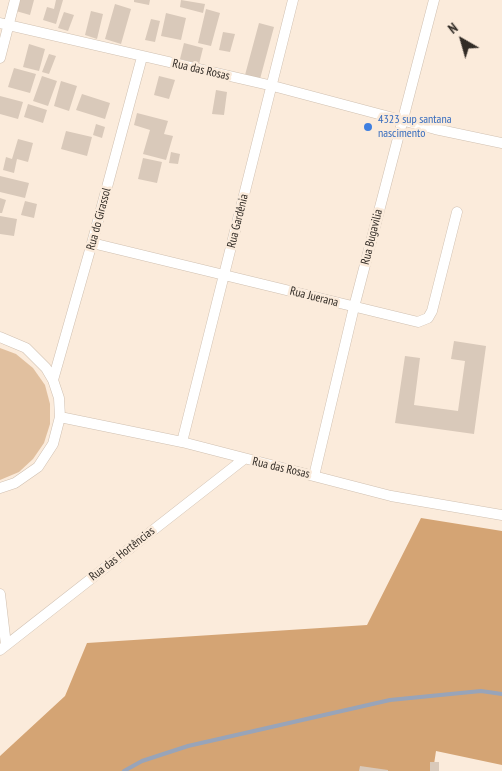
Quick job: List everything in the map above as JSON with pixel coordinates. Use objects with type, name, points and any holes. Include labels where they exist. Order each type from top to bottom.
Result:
[{"type":"street","points":[[0,58],[4,24],[15,0]]},
{"type":"street","name":"Rua Gardênia","points":[[182,442],[273,86],[293,0]]},
{"type":"street","name":"Rua Bugavilia","points":[[314,476],[354,307],[434,0]]},
{"type":"street","name":"Rua das Rosas","points":[[4,24],[273,86],[402,119]]},
{"type":"street","name":"Rua do Girassol","points":[[53,380],[142,57]]},
{"type":"street","points":[[402,119],[435,129],[502,143]]},
{"type":"street","name":"Rua Juerana","points":[[92,243],[418,322],[428,318],[432,311],[457,212]]},
{"type":"street","points":[[0,337],[14,342],[37,357],[53,380],[59,398],[60,417],[53,444],[38,467],[15,484],[0,488]]},
{"type":"street","name":"Rua das Rosas","points":[[60,417],[182,442],[392,496],[502,515]]},
{"type":"street","name":"Rua das Hortências","points":[[3,647],[244,459]]},
{"type":"street","points":[[0,594],[3,647]]},
{"type":"shaded area","points":[[0,348],[16,354],[33,368],[45,385],[50,404],[50,424],[44,443],[33,459],[19,472],[0,480]]},
{"type":"shaded area","points":[[421,518],[502,531],[502,765],[436,751],[433,771],[0,771],[0,756],[65,696],[87,643],[367,625]]},
{"type":"building","points":[[19,0],[34,0],[30,15],[16,11]]},
{"type":"building","points":[[56,0],[63,0],[56,24],[43,20],[47,7],[54,9]]},
{"type":"building","points":[[134,0],[150,0],[149,5],[134,2]]},
{"type":"building","points":[[181,0],[205,4],[203,13],[180,7]]},
{"type":"building","points":[[115,4],[131,9],[121,44],[105,39]]},
{"type":"building","points":[[206,9],[220,13],[211,46],[198,43]]},
{"type":"building","points":[[91,11],[103,14],[97,39],[85,35]]},
{"type":"building","points":[[64,12],[74,15],[68,31],[58,28]]},
{"type":"building","points":[[166,13],[186,18],[181,40],[161,36]]},
{"type":"building","points":[[151,19],[160,21],[155,42],[145,40]]},
{"type":"building","points":[[259,23],[274,27],[260,79],[245,75]]},
{"type":"building","points":[[223,32],[235,34],[230,52],[219,50]]},
{"type":"building","points":[[184,43],[203,48],[199,64],[180,59]]},
{"type":"building","points":[[29,44],[45,49],[39,71],[23,67]]},
{"type":"building","points":[[49,54],[56,56],[49,74],[42,72]]},
{"type":"building","points":[[14,68],[36,74],[30,93],[8,87]]},
{"type":"building","points":[[42,76],[57,81],[48,106],[33,101]]},
{"type":"building","points":[[159,76],[175,80],[169,99],[154,95]]},
{"type":"building","points":[[61,81],[77,86],[69,111],[54,106]]},
{"type":"building","points":[[216,90],[227,92],[224,115],[212,114]]},
{"type":"building","points":[[82,94],[110,103],[105,119],[76,110]]},
{"type":"building","points":[[0,96],[23,102],[18,119],[0,114]]},
{"type":"building","points":[[28,104],[47,110],[43,123],[24,117]]},
{"type":"building","points":[[137,113],[168,121],[164,134],[173,136],[166,160],[143,154],[150,130],[134,125]]},
{"type":"building","points":[[96,124],[105,127],[102,138],[93,135]]},
{"type":"building","points":[[66,131],[92,137],[87,156],[61,149]]},
{"type":"building","points":[[18,139],[33,143],[28,162],[17,159],[14,173],[3,170],[6,157],[12,159]]},
{"type":"building","points":[[171,152],[180,154],[178,164],[169,163]]},
{"type":"building","points":[[143,158],[162,162],[157,183],[138,179]]},
{"type":"building","points":[[0,176],[29,183],[25,198],[0,192]]},
{"type":"building","points":[[0,198],[6,200],[2,213],[0,213]]},
{"type":"building","points":[[25,201],[37,204],[34,218],[21,215]]},
{"type":"building","points":[[0,216],[17,219],[14,236],[0,234]]},
{"type":"building","points":[[454,341],[486,346],[474,434],[395,423],[405,356],[420,358],[414,405],[458,411],[465,361],[451,359]]},
{"type":"building","points":[[430,762],[439,762],[439,771],[430,771]]},
{"type":"building","points":[[360,766],[388,770],[388,771],[359,771]]},
{"type":"waterway","points":[[124,771],[142,761],[188,746],[390,700],[481,691],[502,694]]},
{"type":"place","name":"4323 sup santana nascimento","points":[[368,127]]}]
